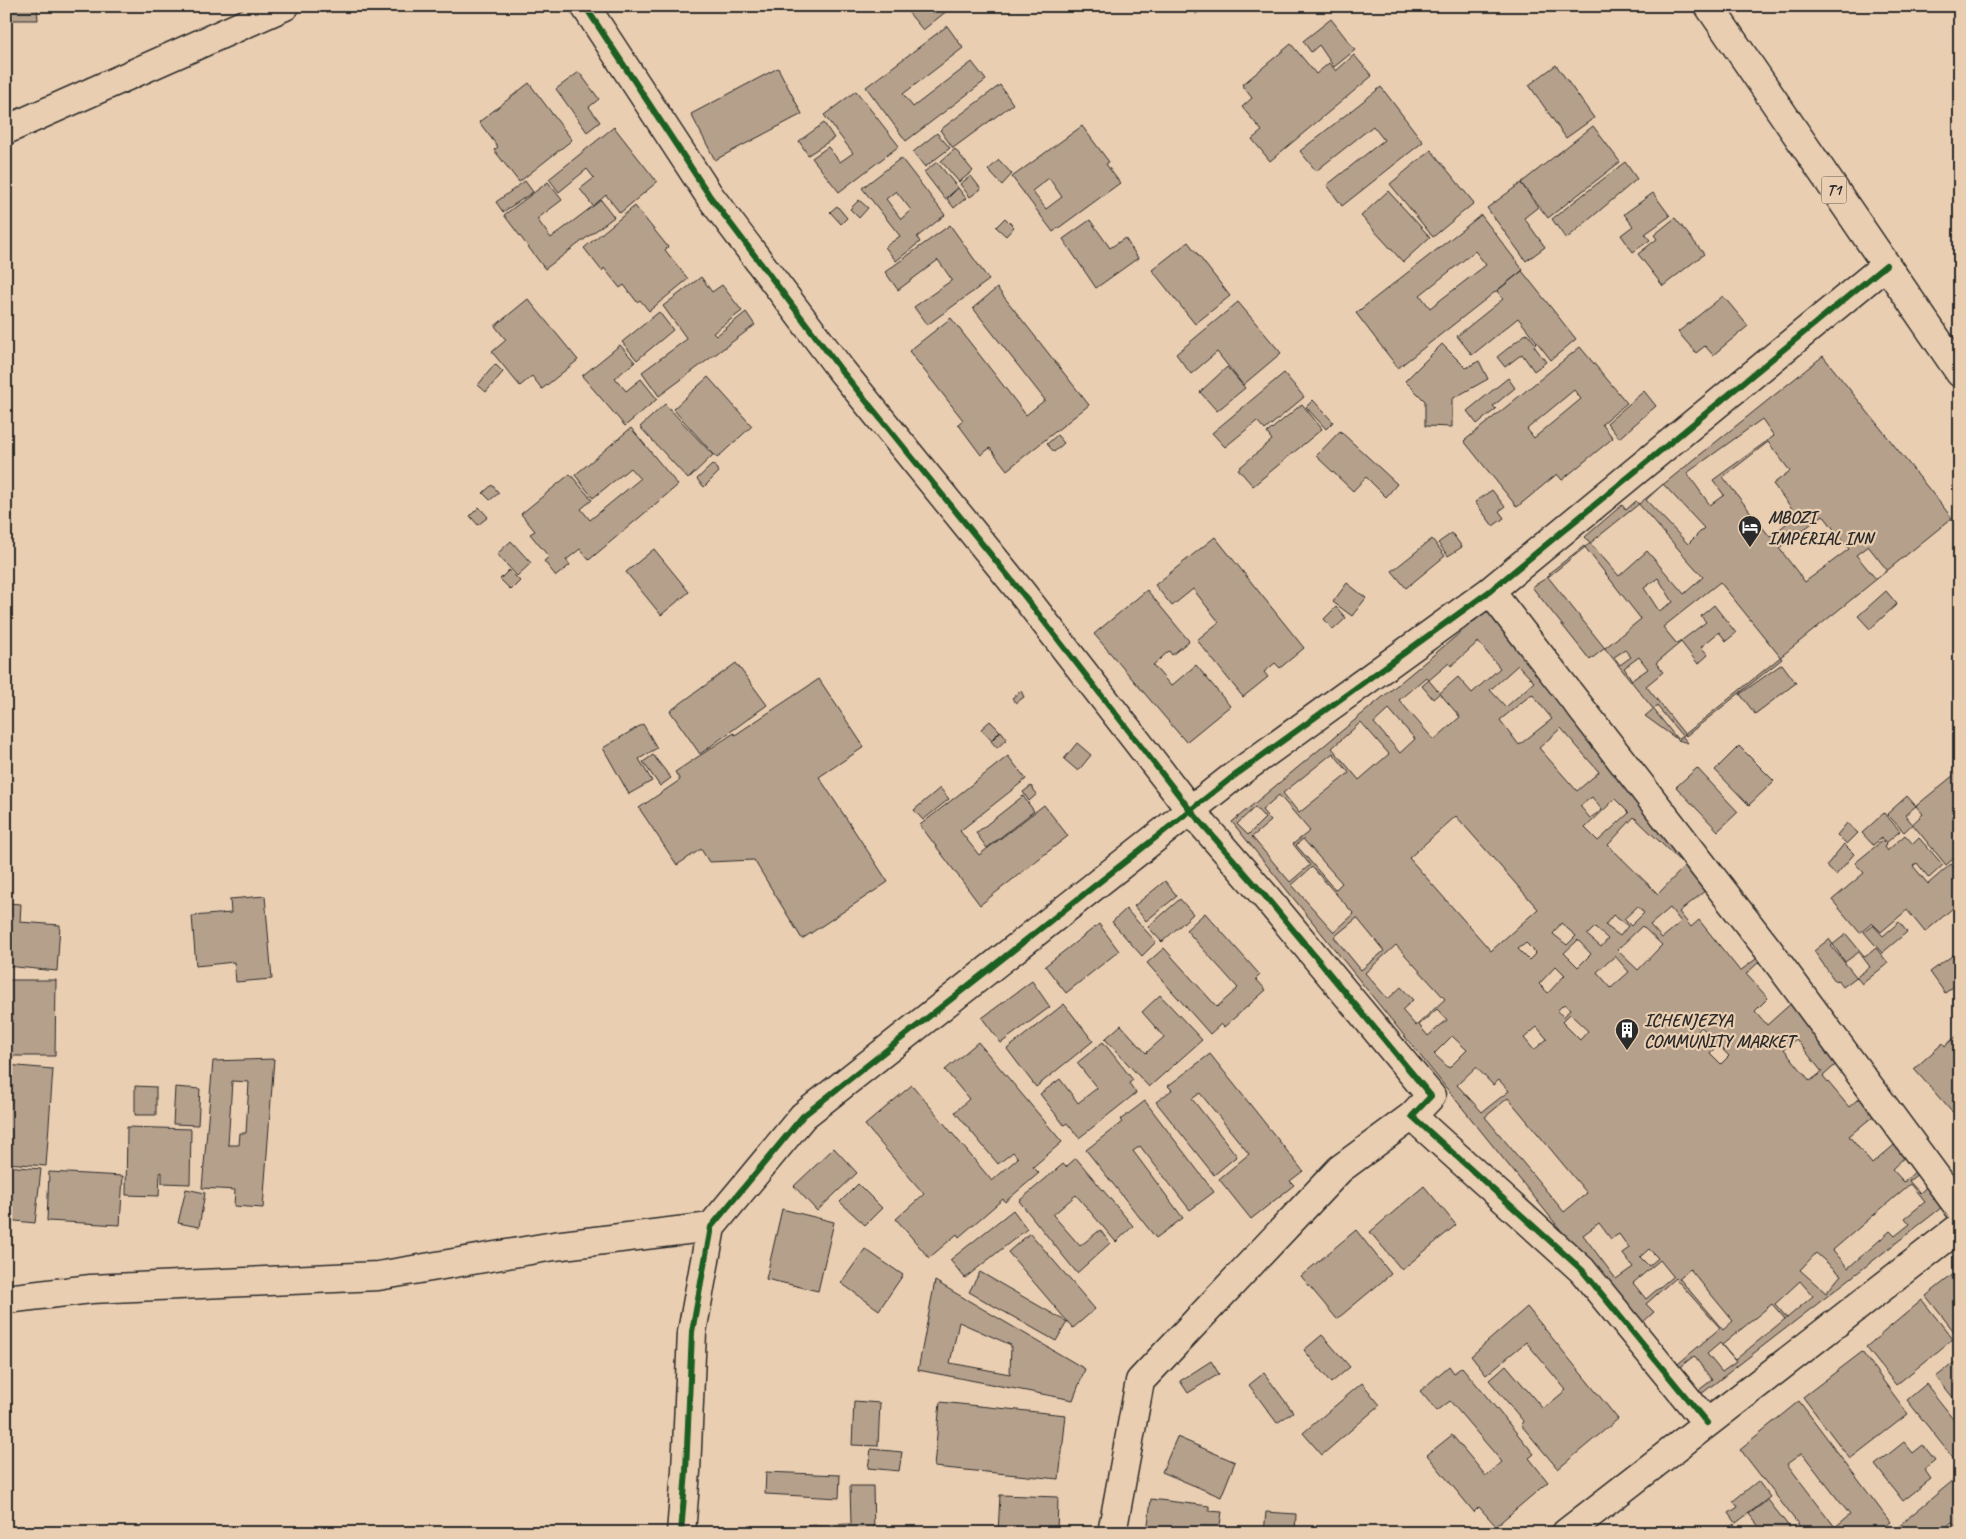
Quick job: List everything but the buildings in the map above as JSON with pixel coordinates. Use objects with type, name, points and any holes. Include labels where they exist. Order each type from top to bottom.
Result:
[{"type":"main road","points":[[6,130],[285,6]]},
{"type":"main road","points":[[585,6],[709,195],[841,370],[1016,585],[1191,811],[1265,896],[1431,1096],[1412,1116],[1340,1169],[1140,1381],[1112,1533]]},
{"type":"main road","name":"T1","points":[[1709,6],[1960,373]]},
{"type":"main road","points":[[681,1533],[692,1332],[711,1227],[803,1116],[1230,779],[1490,591],[1886,265]]},
{"type":"main road","points":[[1490,591],[1767,948],[1960,1209]]},
{"type":"main road","points":[[1412,1116],[1582,1270],[1707,1423]]},
{"type":"main road","points":[[6,1299],[90,1289],[378,1276],[554,1246],[711,1227]]},
{"type":"main road","points":[[1566,1533],[1960,1227]]},
{"type":"cycle path","points":[[585,6],[709,195],[841,370],[1022,593],[1191,811],[1265,896],[1431,1096],[1412,1116],[1582,1270],[1707,1423]]},
{"type":"cycle path","points":[[681,1533],[686,1471],[692,1332],[711,1227],[803,1116],[1230,779],[1490,591],[1886,265]]},
{"type":"place","name":"MBOZI IMPERIAL INN","points":[[1750,548]]},
{"type":"place","name":"ICHENJEZYA COMMUNITY MARKET","points":[[1627,1051]]}]
